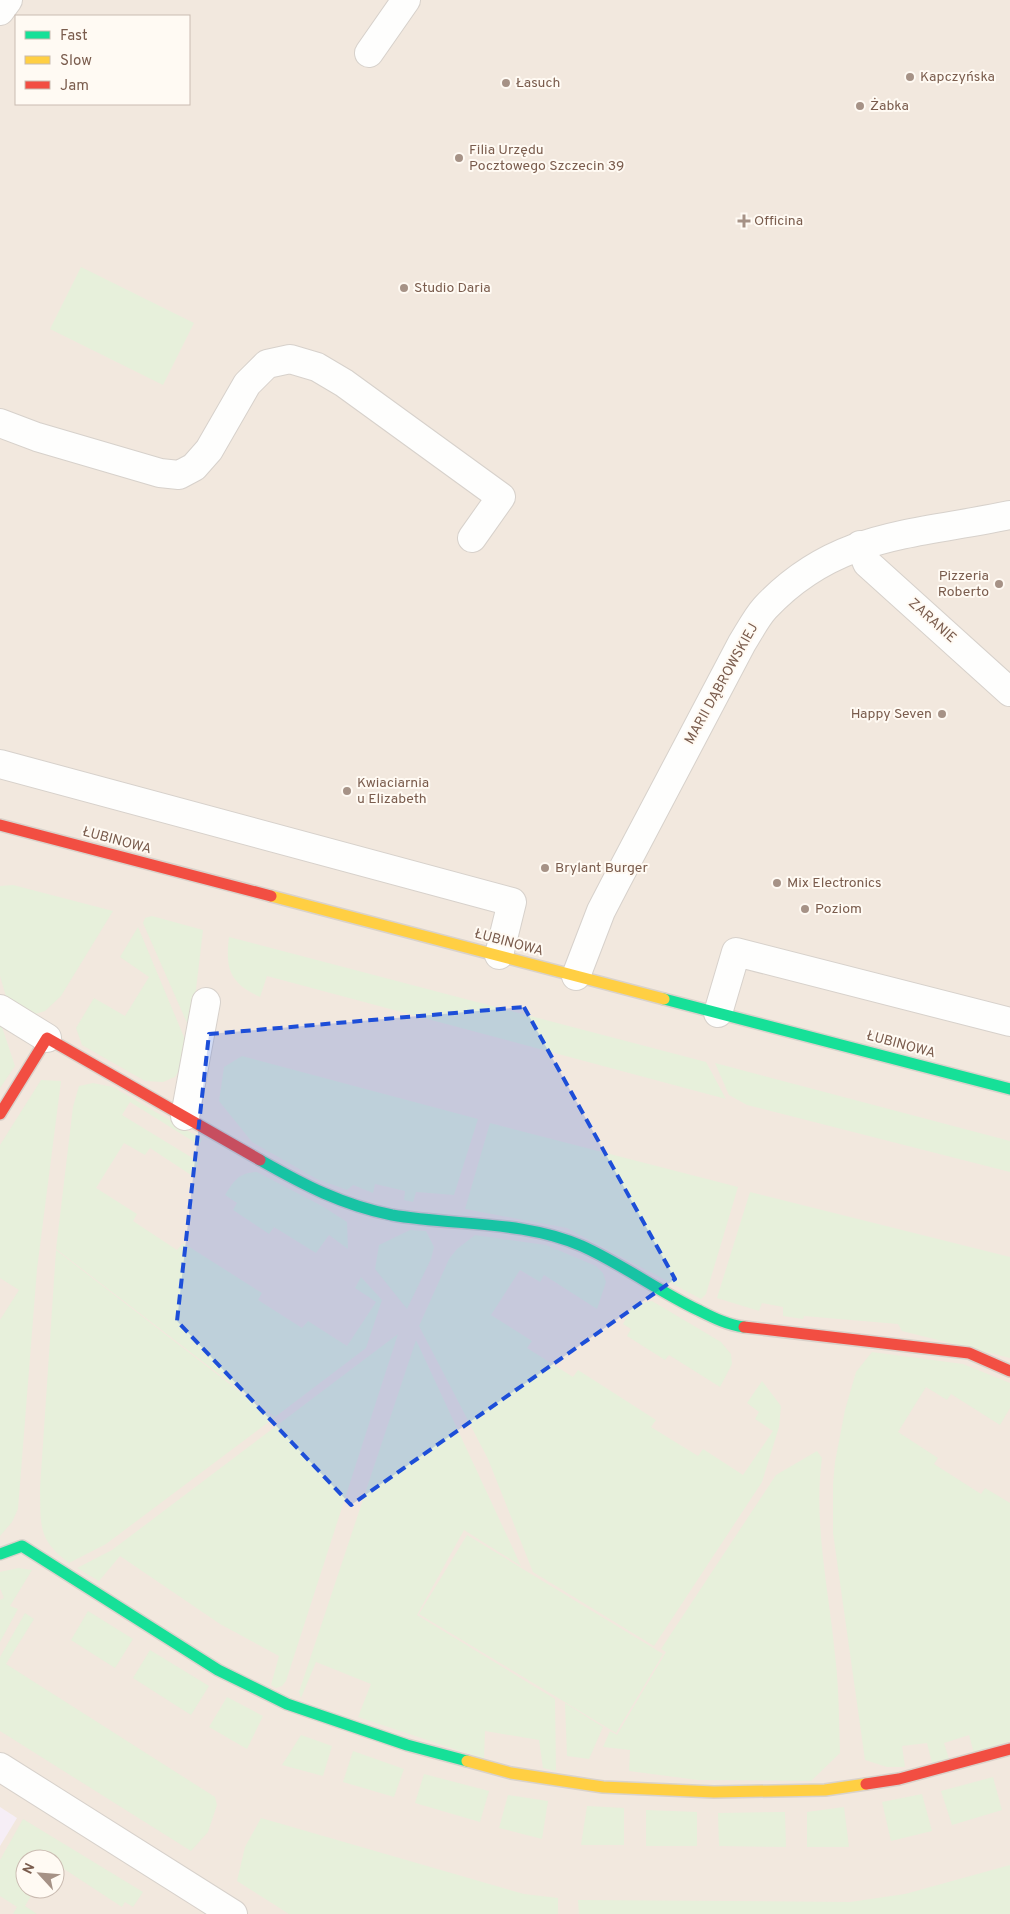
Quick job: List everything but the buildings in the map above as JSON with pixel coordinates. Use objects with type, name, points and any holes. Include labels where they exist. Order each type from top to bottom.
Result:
[{"type":"street","points":[[0,11],[8,0]]},
{"type":"street","points":[[369,54],[406,0]]},
{"type":"street","points":[[0,423],[37,437],[160,473],[179,475],[194,467],[209,450],[248,384],[267,364],[290,359],[317,367],[344,383],[501,497],[472,538]]},
{"type":"street","name":"MARII DĄBROWSKIEJ","points":[[576,976],[601,911],[742,643],[764,610],[797,578],[831,558],[860,545],[898,535],[1010,515]]},
{"type":"street","name":"ZARANIE","points":[[860,545],[867,563],[1010,692]]},
{"type":"street","points":[[0,764],[512,902],[498,955]]},
{"type":"street","name":"ŁUBINOWA","points":[[0,826],[1010,1089]]},
{"type":"street","points":[[718,1013],[736,952],[1010,1022]]},
{"type":"street","points":[[186,1116],[206,1002]]},
{"type":"street","points":[[0,1010],[310,1188],[335,1200],[393,1215],[512,1228],[556,1236],[593,1251],[706,1315],[735,1326],[969,1353],[1010,1371]]},
{"type":"street","points":[[0,1114],[47,1038]]},
{"type":"street","points":[[0,1554],[22,1546],[218,1670],[287,1704],[407,1745],[511,1773],[603,1787],[714,1792],[826,1790],[899,1779],[1010,1749]]},
{"type":"street","points":[[0,1767],[234,1914]]},
{"type":"highlighted area","points":[[524,1007],[675,1279],[351,1505],[177,1321],[209,1034]]},
{"type":"shaded area","points":[[0,0],[1010,0],[1010,1914],[0,1914]]},
{"type":"shaded area","points":[[0,1807],[17,1818],[0,1846]]},
{"type":"green space","points":[[81,267],[194,323],[163,385],[50,329]]},
{"type":"green space","points":[[13,885],[113,911],[61,996],[45,1011],[35,1014],[7,1000],[0,976],[0,886]]},
{"type":"green space","points":[[152,916],[203,930],[191,1032],[143,923],[145,918]]},
{"type":"green space","points":[[138,927],[189,1049],[184,1063],[175,1077],[163,1082],[145,1081],[82,1045],[76,1028],[94,998],[125,1016],[149,977],[120,957]]},
{"type":"green space","points":[[229,937],[706,1062],[726,1099],[267,976],[260,997],[242,986],[232,974],[228,958]]},
{"type":"green space","points":[[0,1021],[15,1066],[0,1088]]},
{"type":"green space","points":[[242,1056],[478,1119],[454,1195],[416,1192],[413,1202],[404,1200],[405,1191],[375,1184],[373,1193],[353,1185],[347,1190],[317,1179],[252,1142],[219,1101],[224,1067]]},
{"type":"green space","points":[[715,1063],[1010,1141],[1010,1172],[747,1105],[729,1095]]},
{"type":"green space","points":[[41,1080],[61,1081],[37,1269],[18,1509],[12,1522],[0,1536],[0,1320],[19,1290],[0,1278],[0,1145]]},
{"type":"green space","points":[[93,1083],[113,1087],[202,1139],[199,1145],[130,1102],[122,1115],[199,1162],[191,1175],[150,1148],[145,1155],[124,1143],[96,1188],[137,1214],[133,1221],[177,1250],[183,1243],[262,1293],[258,1300],[302,1328],[308,1321],[347,1346],[376,1302],[355,1288],[361,1277],[382,1300],[366,1348],[275,1417],[56,1249],[73,1107],[79,1086]]},
{"type":"green space","points":[[490,1123],[738,1187],[706,1294],[701,1299],[567,1228],[465,1209]]},
{"type":"green space","points":[[257,1172],[322,1206],[347,1222],[348,1249],[329,1235],[316,1253],[274,1227],[269,1234],[233,1210],[237,1203],[225,1195],[238,1178],[245,1174]]},
{"type":"green space","points":[[750,1192],[1010,1257],[1010,1358],[902,1331],[898,1324],[804,1316],[803,1319],[783,1316],[783,1307],[762,1303],[759,1311],[717,1298]]},
{"type":"green space","points":[[410,1230],[426,1231],[434,1247],[431,1259],[407,1309],[375,1269],[379,1245]]},
{"type":"green space","points":[[475,1235],[546,1245],[596,1266],[603,1273],[606,1282],[597,1309],[544,1275],[540,1282],[520,1270],[491,1315],[532,1341],[527,1348],[573,1377],[578,1370],[656,1420],[651,1427],[698,1456],[703,1449],[743,1475],[773,1431],[755,1419],[759,1412],[747,1403],[762,1381],[781,1406],[779,1427],[762,1482],[654,1646],[533,1572],[488,1459],[419,1326],[449,1259],[457,1249]]},
{"type":"green space","points":[[56,1250],[274,1418],[106,1544],[69,1563],[51,1546],[46,1538],[40,1512]]},
{"type":"green space","points":[[652,1301],[721,1342],[731,1354],[732,1364],[720,1387],[669,1355],[665,1360],[627,1336],[631,1329],[623,1324],[634,1304]]},
{"type":"green space","points":[[398,1334],[286,1681],[282,1686],[276,1688],[271,1685],[279,1656],[220,1624],[120,1556],[99,1581],[77,1568],[112,1550]]},
{"type":"green space","points":[[416,1340],[521,1566],[464,1530],[417,1615],[555,1699],[556,1771],[543,1768],[539,1740],[485,1731],[484,1759],[358,1717],[371,1684],[316,1662],[301,1698],[299,1692]]},
{"type":"green space","points":[[872,1352],[963,1364],[1010,1383],[1010,1408],[1000,1425],[951,1394],[947,1400],[926,1387],[898,1432],[938,1458],[934,1464],[981,1494],[985,1488],[1010,1503],[1010,1741],[974,1753],[969,1735],[944,1743],[949,1759],[932,1763],[927,1743],[902,1746],[905,1767],[887,1767],[865,1760],[833,1533],[835,1462],[845,1410],[856,1372]]},
{"type":"green space","points":[[817,1451],[822,1458],[819,1507],[836,1667],[840,1753],[811,1781],[698,1780],[629,1771],[630,1750],[603,1747],[610,1731],[617,1735],[666,1652],[661,1649],[776,1475]]},
{"type":"green space","points":[[467,1535],[663,1654],[616,1733],[419,1614]]},
{"type":"green space","points":[[18,1568],[32,1570],[10,1606],[18,1609],[0,1642],[0,1600],[4,1598],[0,1588],[0,1572]]},
{"type":"green space","points":[[88,1611],[133,1639],[115,1668],[71,1640]]},
{"type":"green space","points":[[25,1613],[34,1619],[6,1664],[215,1797],[217,1805],[208,1832],[191,1851],[0,1731],[0,1657]]},
{"type":"green space","points":[[150,1650],[209,1686],[191,1715],[133,1678]]},
{"type":"green space","points":[[227,1697],[263,1716],[247,1749],[209,1727]]},
{"type":"green space","points":[[565,1703],[603,1727],[589,1759],[567,1756]]},
{"type":"green space","points":[[301,1735],[332,1746],[323,1776],[282,1765]]},
{"type":"green space","points":[[353,1751],[404,1769],[394,1797],[343,1782]]},
{"type":"green space","points":[[424,1774],[489,1791],[480,1822],[415,1803]]},
{"type":"green space","points":[[993,1777],[1002,1810],[952,1825],[941,1791]]},
{"type":"green space","points":[[922,1794],[932,1831],[891,1841],[882,1802]]},
{"type":"green space","points":[[508,1795],[548,1801],[542,1839],[499,1828]]},
{"type":"green space","points":[[587,1806],[624,1808],[624,1845],[581,1845]]},
{"type":"green space","points":[[844,1807],[849,1847],[807,1847],[807,1812]]},
{"type":"green space","points":[[646,1810],[697,1812],[697,1846],[646,1846]]},
{"type":"green space","points":[[785,1812],[786,1847],[719,1846],[718,1813]]},
{"type":"green space","points":[[261,1818],[524,1894],[558,1898],[558,1914],[289,1914],[237,1881],[245,1847]]},
{"type":"green space","points":[[23,1819],[143,1892],[133,1907],[125,1902],[122,1907],[65,1870],[65,1849],[15,1849],[15,1899],[29,1899],[25,1906],[37,1914],[13,1914],[17,1907],[0,1896],[0,1860]]},
{"type":"green space","points":[[1010,1865],[1010,1914],[579,1914],[578,1900],[850,1902],[905,1894]]},
{"type":"traffic: fast","points":[[664,999],[1010,1089]]},
{"type":"traffic: fast","points":[[260,1160],[324,1193],[374,1211],[416,1218],[513,1228],[559,1238],[597,1253],[683,1303],[726,1323],[744,1327]]},
{"type":"traffic: fast","points":[[0,1554],[22,1546],[218,1670],[287,1704],[407,1745],[467,1761]]},
{"type":"traffic: slow","points":[[271,896],[664,999]]},
{"type":"traffic: slow","points":[[467,1761],[511,1773],[603,1787],[714,1792],[825,1790],[866,1784]]},
{"type":"traffic: jam","points":[[0,825],[271,896]]},
{"type":"traffic: jam","points":[[0,1114],[47,1038],[260,1160]]},
{"type":"traffic: jam","points":[[744,1327],[969,1353],[1010,1371]]},
{"type":"traffic: jam","points":[[866,1784],[899,1779],[1010,1749]]},
{"type":"place","name":"Kapczyńska","points":[[910,77]]},
{"type":"place","name":"Łasuch","points":[[506,83]]},
{"type":"place","name":"Żabka","points":[[860,106]]},
{"type":"place","name":"Filia Urzędu Pocztowego Szczecin 39","points":[[459,158]]},
{"type":"place","name":"Officina","points":[[744,221]]},
{"type":"place","name":"Studio Daria","points":[[404,288]]},
{"type":"place","name":"Pizzeria Roberto","points":[[999,584]]},
{"type":"place","name":"Happy Seven","points":[[942,714]]},
{"type":"place","name":"Kwiaciarnia u Elizabeth","points":[[347,791]]},
{"type":"place","name":"Brylant Burger","points":[[545,868]]},
{"type":"place","name":"Mix Electronics","points":[[777,883]]},
{"type":"place","name":"Poziom","points":[[805,909]]}]
